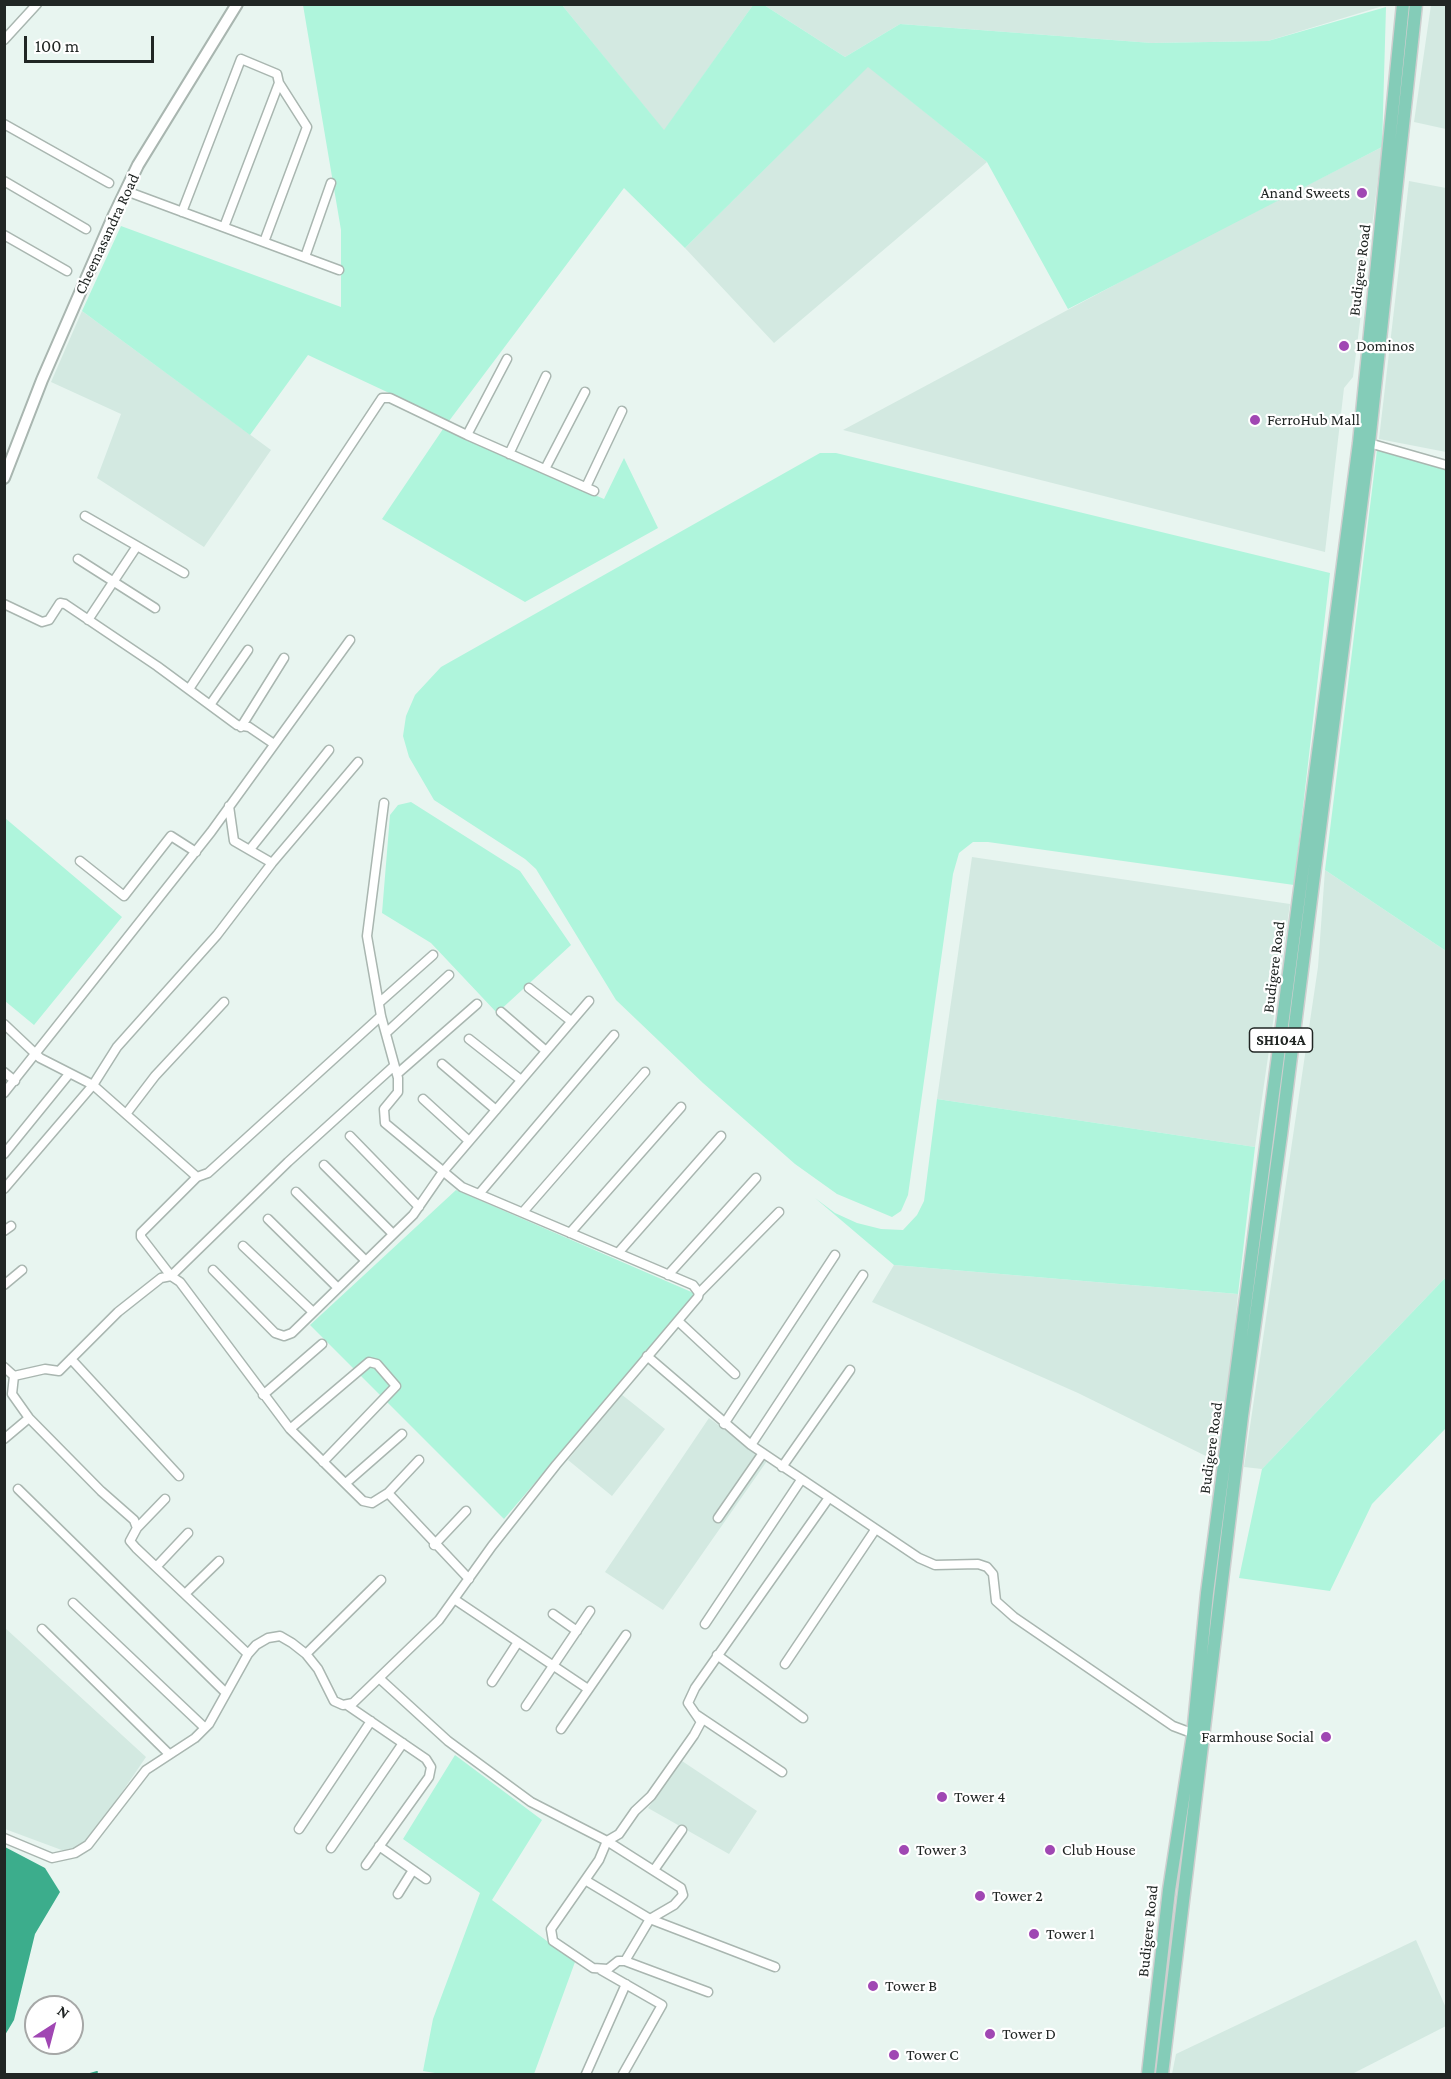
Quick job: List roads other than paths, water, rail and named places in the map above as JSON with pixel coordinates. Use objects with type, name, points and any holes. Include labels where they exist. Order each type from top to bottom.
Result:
[{"type":"main road","name":"Budigere Road","points":[[1148,2074],[1169,1890],[1198,1735],[1207,1593],[1359,443],[1403,4]]},
{"type":"main road","name":"Budigere Road","points":[[1162,2074],[1198,1735],[1369,443],[1416,4]]},
{"type":"street","points":[[4,40],[37,4]]},
{"type":"street","name":"Cheemasandra Road","points":[[4,478],[42,380],[126,191],[156,135],[237,4]]},
{"type":"street","points":[[182,212],[241,59],[277,74],[279,83],[307,127],[264,242]]},
{"type":"street","points":[[224,227],[279,83]]},
{"type":"street","points":[[4,124],[109,183]]},
{"type":"street","points":[[4,181],[86,229]]},
{"type":"street","points":[[305,257],[331,183]]},
{"type":"street","points":[[126,191],[339,270]]},
{"type":"street","points":[[4,235],[67,271]]},
{"type":"street","points":[[467,435],[507,359]]},
{"type":"street","points":[[509,454],[546,376]]},
{"type":"street","points":[[545,469],[585,392]]},
{"type":"street","points":[[189,689],[382,398],[390,398],[590,489],[622,411]]},
{"type":"street","points":[[1369,443],[1446,465]]},
{"type":"street","points":[[85,516],[184,573]]},
{"type":"street","points":[[88,620],[137,546]]},
{"type":"street","points":[[78,559],[155,608]]},
{"type":"street","points":[[4,604],[46,622],[62,603],[241,727],[249,727],[274,744]]},
{"type":"street","points":[[4,1093],[37,1055],[196,852],[351,640]]},
{"type":"street","points":[[210,705],[248,650]]},
{"type":"street","points":[[241,727],[284,658]]},
{"type":"street","points":[[251,848],[329,750]]},
{"type":"street","points":[[4,1189],[93,1085],[117,1047],[217,935],[272,863],[358,762]]},
{"type":"street","points":[[384,803],[368,950],[376,975],[381,1016],[395,1070],[398,1092],[384,1109],[385,1124],[442,1173],[462,1187],[693,1285],[699,1293]]},
{"type":"street","points":[[229,806],[234,841],[251,848],[272,863]]},
{"type":"street","points":[[80,861],[124,896],[171,836],[196,852]]},
{"type":"street","points":[[380,1002],[433,955]]},
{"type":"street","points":[[386,1034],[449,975]]},
{"type":"street","points":[[529,988],[571,1021]]},
{"type":"street","points":[[213,1270],[275,1333],[284,1336],[292,1333],[419,1207],[442,1173],[589,1001]]},
{"type":"street","points":[[126,1114],[155,1076],[224,1002]]},
{"type":"street","points":[[14,1376],[45,1369],[59,1371],[118,1312],[161,1278],[171,1276],[288,1162],[395,1070],[477,1004]]},
{"type":"street","points":[[501,1012],[546,1051]]},
{"type":"street","points":[[381,1016],[208,1173],[197,1177],[141,1233],[141,1237],[171,1276],[180,1282],[290,1429],[368,1504],[388,1493],[419,1460]]},
{"type":"street","points":[[4,1024],[37,1055],[93,1085],[197,1177]]},
{"type":"street","points":[[478,1194],[614,1035]]},
{"type":"street","points":[[470,1039],[521,1080]]},
{"type":"street","points":[[442,1064],[496,1110]]},
{"type":"street","points":[[4,1072],[15,1081]]},
{"type":"street","points":[[523,1212],[645,1072]]},
{"type":"street","points":[[4,1154],[69,1074]]},
{"type":"street","points":[[423,1099],[469,1141]]},
{"type":"street","points":[[570,1233],[681,1107]]},
{"type":"street","points":[[350,1136],[419,1207]]},
{"type":"street","points":[[618,1253],[721,1136]]},
{"type":"street","points":[[324,1165],[393,1234]]},
{"type":"street","points":[[668,1275],[756,1178]]},
{"type":"street","points":[[296,1192],[366,1261]]},
{"type":"street","points":[[347,1704],[353,1702],[439,1620],[551,1472],[699,1293],[779,1212]]},
{"type":"street","points":[[268,1219],[338,1288]]},
{"type":"street","points":[[243,1246],[313,1312]]},
{"type":"street","points":[[724,1424],[835,1255]]},
{"type":"street","points":[[4,1285],[22,1270]]},
{"type":"street","points":[[751,1444],[863,1275]]},
{"type":"street","points":[[678,1321],[735,1374]]},
{"type":"street","points":[[263,1395],[322,1344]]},
{"type":"street","points":[[647,1356],[724,1424],[782,1467],[875,1530],[935,1565],[958,1567],[978,1564],[987,1567],[993,1574],[996,1602],[1014,1617],[1173,1726],[1198,1735]]},
{"type":"street","points":[[71,1359],[179,1476]]},
{"type":"street","points":[[290,1429],[369,1362],[376,1364],[396,1386],[323,1462]]},
{"type":"street","points":[[4,1367],[14,1376]]},
{"type":"street","points":[[782,1467],[850,1370]]},
{"type":"street","points":[[14,1376],[8,1388],[29,1418],[101,1491],[134,1520],[137,1528]]},
{"type":"street","points":[[4,1439],[29,1418]]},
{"type":"street","points":[[346,1483],[402,1434]]},
{"type":"street","points":[[718,1518],[763,1453]]},
{"type":"street","points":[[705,1624],[801,1480]]},
{"type":"street","points":[[18,1489],[225,1692]]},
{"type":"street","points":[[388,1493],[434,1545],[469,1579]]},
{"type":"street","points":[[165,1499],[137,1528],[130,1540],[248,1654]]},
{"type":"street","points":[[623,2074],[662,2005],[562,1948],[551,1936],[551,1929],[599,1860],[607,1841],[619,1834],[635,1811],[651,1796],[694,1735],[701,1722],[689,1706],[689,1700],[717,1655],[828,1499]]},
{"type":"street","points":[[434,1545],[466,1511]]},
{"type":"street","points":[[785,1664],[875,1530]]},
{"type":"street","points":[[157,1566],[188,1533]]},
{"type":"street","points":[[186,1594],[219,1561]]},
{"type":"street","points":[[306,1654],[381,1580]]},
{"type":"street","points":[[454,1599],[588,1689]]},
{"type":"street","points":[[73,1603],[205,1728]]},
{"type":"street","points":[[526,1706],[590,1611]]},
{"type":"street","points":[[553,1614],[577,1631]]},
{"type":"street","points":[[42,1629],[168,1754]]},
{"type":"street","points":[[561,1729],[626,1635]]},
{"type":"street","points":[[4,1838],[52,1858],[75,1853],[98,1835],[146,1770],[195,1738],[205,1728],[248,1654],[259,1642],[275,1636],[288,1640],[306,1654],[334,1701],[347,1704],[426,1759],[431,1767],[429,1777],[366,1865]]},
{"type":"street","points":[[492,1682],[518,1642]]},
{"type":"street","points":[[717,1655],[803,1718]]},
{"type":"street","points":[[379,1678],[448,1741],[516,1792],[607,1841],[681,1888],[683,1895],[674,1905],[650,1919],[625,1961]]},
{"type":"street","points":[[695,1714],[782,1772]]},
{"type":"street","points":[[299,1829],[370,1721]]},
{"type":"street","points":[[331,1848],[403,1743]]},
{"type":"street","points":[[654,1870],[682,1830]]},
{"type":"street","points":[[379,1846],[426,1879]]},
{"type":"street","points":[[399,1894],[413,1870]]},
{"type":"street","points":[[585,1880],[650,1919],[775,1967]]},
{"type":"street","points":[[600,1970],[608,1969],[618,1961],[625,1961],[708,1992]]},
{"type":"street","points":[[586,2074],[626,1984]]},
{"type":"waterway","points":[[90,2074],[97,2072]]},
{"type":"place","name":"Anand Sweets","points":[[1362,193]]},
{"type":"place","name":"Dominos","points":[[1344,346]]},
{"type":"place","name":"FerroHub Mall","points":[[1255,420]]},
{"type":"place","name":"Farmhouse Social","points":[[1326,1737]]},
{"type":"place","name":"Tower 4","points":[[942,1797]]},
{"type":"place","name":"Tower 3","points":[[904,1850]]},
{"type":"place","name":"Club House","points":[[1050,1850]]},
{"type":"place","name":"Tower 2","points":[[980,1896]]},
{"type":"place","name":"Tower 1","points":[[1034,1934]]},
{"type":"place","name":"Tower B","points":[[873,1986]]},
{"type":"place","name":"Tower D","points":[[990,2034]]},
{"type":"place","name":"Tower C","points":[[894,2055]]}]
